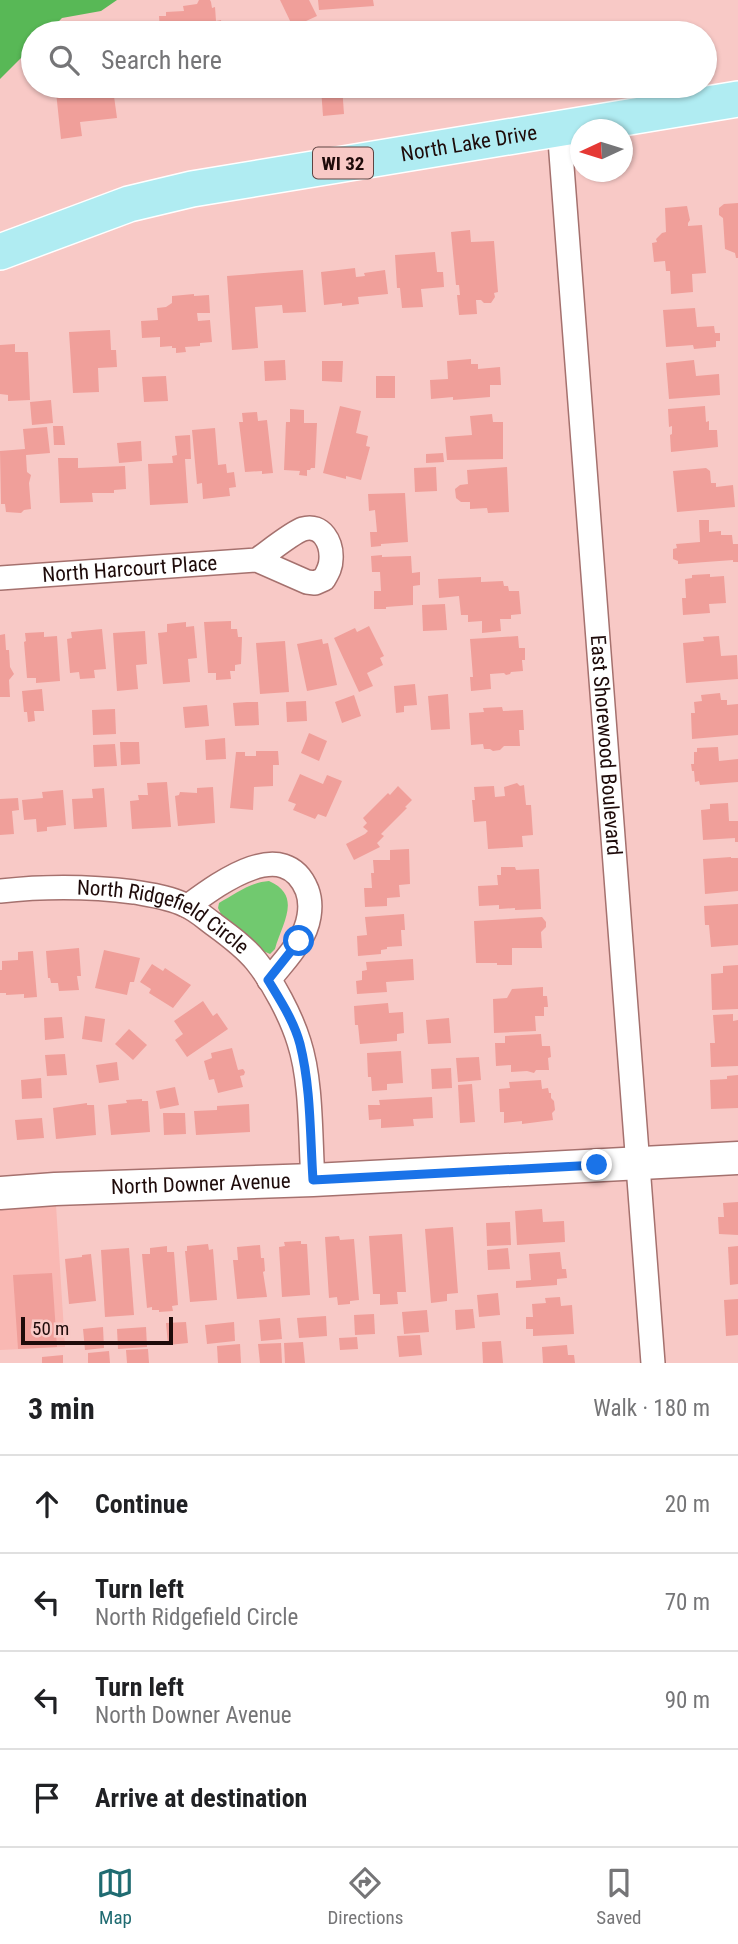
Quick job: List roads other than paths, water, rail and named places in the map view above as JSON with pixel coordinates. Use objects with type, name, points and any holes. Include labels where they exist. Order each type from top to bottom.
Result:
[{"type":"main road","name":"North Lake Drive","points":[[0,252],[129,204],[192,189],[738,99]]},
{"type":"street","name":"East Shorewood Boulevard","points":[[559,127],[653,1363]]},
{"type":"street","name":"North Harcourt Place","points":[[0,578],[257,560]]},
{"type":"street","points":[[188,905],[214,886],[266,864],[276,863],[289,867],[302,879],[310,903],[308,918],[299,941],[268,980]]},
{"type":"street","name":"North Ridgefield Circle","points":[[0,891],[40,887],[105,888],[166,898],[188,905],[256,960],[283,1006],[299,1041],[306,1078],[313,1180]]},
{"type":"street","name":"North Downer Avenue","points":[[0,1193],[738,1158]]}]
